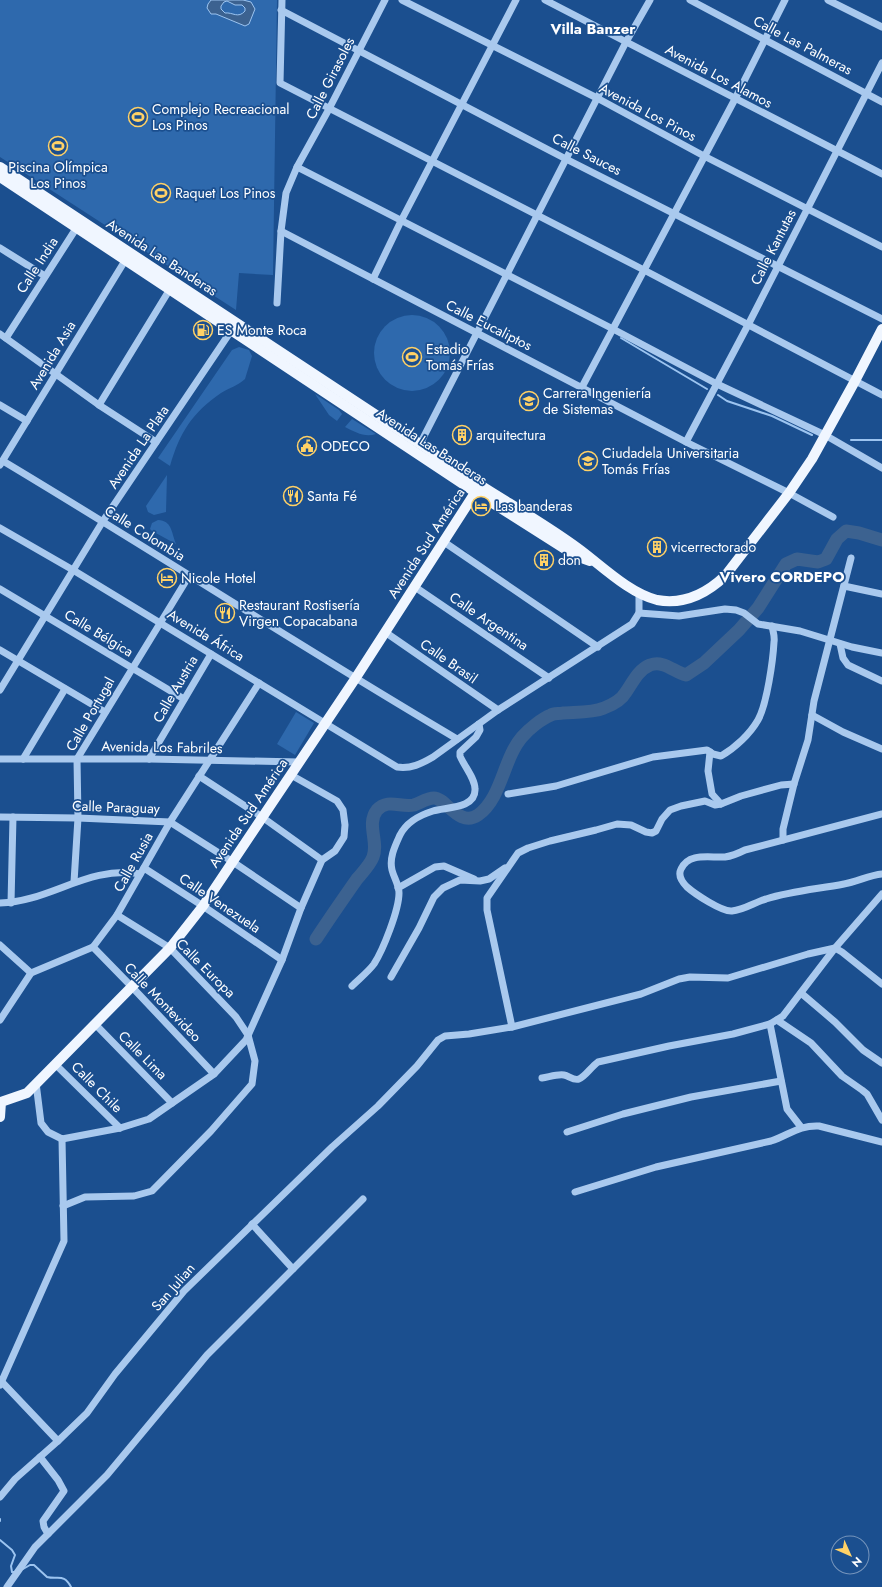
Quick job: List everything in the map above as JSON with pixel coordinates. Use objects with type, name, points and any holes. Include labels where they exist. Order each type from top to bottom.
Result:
[{"type":"main road","name":"Avenida Las Banderas","points":[[0,167],[234,327],[478,489],[579,549],[596,563],[639,593],[658,600],[680,600],[703,593],[725,576],[789,493],[812,459],[882,329]]},
{"type":"main road","name":"Avenida Las Banderas","points":[[0,177],[170,289],[234,327],[420,444],[478,489]]},
{"type":"main road","name":"Avenida Sud América","points":[[0,1117],[1,1101],[27,1093],[170,948],[204,906],[355,679],[478,489]]},
{"type":"street","points":[[282,0],[280,83],[644,270],[882,395]]},
{"type":"street","name":"Calle Girasoles","points":[[277,302],[281,231],[286,192],[297,167],[329,109],[385,0]]},
{"type":"street","name":"Avenida Los Pinos","points":[[402,0],[597,98],[704,156],[882,247]]},
{"type":"street","points":[[373,279],[401,221],[433,162],[461,103],[516,0]]},
{"type":"street","name":"Avenida Los Alamos","points":[[545,0],[836,152],[882,174]]},
{"type":"street","points":[[420,444],[626,42],[650,0]]},
{"type":"street","name":"Calle Las Palmeras","points":[[690,0],[882,102]]},
{"type":"street","points":[[582,387],[735,99],[764,38],[785,0]]},
{"type":"street","points":[[828,0],[882,27]]},
{"type":"street","name":"Calle Sauces","points":[[281,10],[566,158],[675,212],[777,267],[882,319]]},
{"type":"street","name":"Calle Kantutas","points":[[686,442],[748,325],[882,63]]},
{"type":"street","points":[[297,167],[717,384],[825,436],[882,468]]},
{"type":"street","name":"Calle India","points":[[3,336],[77,227]]},
{"type":"street","name":"Calle Eucaliptos","points":[[281,231],[477,334],[686,442],[789,493],[833,517]]},
{"type":"street","points":[[0,248],[45,276]]},
{"type":"street","name":"Avenida Asia","points":[[1,463],[126,259]]},
{"type":"street","points":[[99,405],[170,289]]},
{"type":"street","name":"Avenida La Plata","points":[[0,690],[103,521],[234,327]]},
{"type":"street","points":[[3,336],[99,405],[156,442]]},
{"type":"street","points":[[0,405],[27,421]]},
{"type":"street","name":"Calle Colombia","points":[[1,463],[103,521],[355,679],[457,739]]},
{"type":"street","name":"Avenida África","points":[[0,528],[73,570],[397,767],[406,768],[423,763],[457,739]]},
{"type":"street","points":[[444,542],[598,647]]},
{"type":"street","points":[[784,840],[783,829],[794,784],[808,740],[812,715],[851,558]]},
{"type":"street","name":"Calle Portugal","points":[[74,882],[78,818],[77,759],[189,576]]},
{"type":"street","points":[[844,586],[882,594]]},
{"type":"street","name":"Calle Argentina","points":[[414,587],[549,678]]},
{"type":"street","name":"Calle Bélgica","points":[[0,589],[184,700]]},
{"type":"street","points":[[457,739],[498,710],[632,624],[639,613],[639,593]]},
{"type":"street","points":[[639,613],[679,616],[725,609],[736,610],[744,613],[753,622],[800,631],[840,644],[882,653]]},
{"type":"street","points":[[508,794],[556,786],[652,757],[707,750],[721,756],[730,751],[758,720],[766,697],[774,640],[772,626]]},
{"type":"street","name":"Calle Brasil","points":[[385,632],[498,710]]},
{"type":"street","points":[[840,644],[843,658],[848,665],[882,681]]},
{"type":"street","points":[[0,650],[105,712]]},
{"type":"street","name":"Calle Austria","points":[[149,759],[211,654]]},
{"type":"street","name":"Calle Rusia","points":[[31,973],[93,947],[117,916],[170,822],[259,683]]},
{"type":"street","points":[[23,759],[66,689]]},
{"type":"street","points":[[812,715],[843,732],[882,749]]},
{"type":"street","points":[[352,986],[374,964],[389,933],[399,899],[398,888],[391,861],[396,845],[404,828],[421,816],[434,811],[460,805],[473,798],[475,790],[473,782],[460,756],[460,752],[478,734],[480,730],[479,724]]},
{"type":"street","points":[[710,752],[708,771],[712,794],[721,804]]},
{"type":"street","name":"Avenida Los Fabriles","points":[[0,759],[149,759],[299,762]]},
{"type":"street","points":[[36,1083],[41,1123],[48,1132],[62,1139],[120,1128],[149,1119],[214,1074],[246,1040],[282,960],[301,908],[322,860],[335,851],[344,837],[346,825],[343,810],[337,801],[291,775]]},
{"type":"street","points":[[199,776],[262,817],[322,860]]},
{"type":"street","points":[[512,1027],[486,898],[518,854],[528,848],[550,841],[617,824],[631,825],[646,832],[652,833],[656,831],[662,819],[670,810],[681,806],[705,801],[715,805],[721,804],[740,796],[781,785],[794,784]]},
{"type":"street","points":[[882,814],[745,850],[726,857],[701,856],[690,859],[683,866],[680,872],[680,878],[686,886],[696,894],[725,910],[732,911],[767,898],[845,884],[882,874]]},
{"type":"street","name":"Calle Paraguay","points":[[0,817],[78,818],[170,822],[301,908]]},
{"type":"street","points":[[11,903],[12,817]]},
{"type":"street","points":[[391,977],[419,928],[434,897],[443,888],[460,880],[478,881],[489,879],[511,864]]},
{"type":"street","points":[[398,888],[435,867],[444,866],[478,881]]},
{"type":"street","points":[[0,903],[11,903],[37,897],[74,882],[94,876],[142,871]]},
{"type":"street","name":"Calle Venezuela","points":[[142,871],[204,906],[282,960]]},
{"type":"street","points":[[542,1078],[564,1075],[578,1079],[585,1075],[591,1067],[598,1062],[669,1046],[734,1034],[774,1022],[783,1016],[835,948],[882,894]]},
{"type":"street","name":"Calle Europa","points":[[117,916],[170,948],[236,1017],[248,1034]]},
{"type":"street","points":[[0,945],[31,973],[0,1020]]},
{"type":"street","name":"Calle Montevideo","points":[[93,947],[132,986],[214,1074]]},
{"type":"street","points":[[835,948],[882,984]]},
{"type":"street","name":"San Julian","points":[[0,1496],[15,1479],[87,1413],[115,1374],[184,1291],[352,1128],[378,1106],[433,1046],[445,1036],[469,1034],[512,1027],[641,994],[679,979],[690,977],[728,978],[808,954],[835,948]]},
{"type":"street","points":[[801,993],[835,1022],[863,1050],[882,1063]]},
{"type":"street","points":[[774,1022],[781,1081],[787,1109],[801,1127]]},
{"type":"street","points":[[774,1022],[811,1043],[842,1076],[867,1094],[882,1120]]},
{"type":"street","name":"Calle Lima","points":[[95,1024],[172,1103]]},
{"type":"street","points":[[63,1206],[85,1197],[134,1196],[152,1191],[211,1131],[252,1084],[255,1061],[248,1034]]},
{"type":"street","name":"Calle Chile","points":[[55,1064],[120,1128]]},
{"type":"street","points":[[567,1132],[631,1112],[691,1098],[781,1081]]},
{"type":"street","points":[[575,1192],[656,1167],[785,1137],[801,1127],[819,1126],[882,1142]]},
{"type":"street","points":[[58,1441],[1,1382],[64,1241],[62,1139]]},
{"type":"street","points":[[7,1587],[35,1547],[107,1475],[207,1355],[363,1199]]},
{"type":"street","points":[[252,1224],[293,1269]]},
{"type":"street","points":[[40,1457],[63,1486],[64,1491],[43,1521],[44,1527],[48,1534]]},
{"type":"shaded area","name":"Complejo Recreacional Los Pinos","points":[[0,0],[277,0],[273,275],[239,273],[236,310],[0,157]]},
{"type":"shaded area","points":[[211,0],[243,0],[251,2],[255,9],[249,24],[245,26],[216,14],[211,14],[207,8]],"holes":[[[227,1],[235,5],[242,5],[245,8],[245,11],[238,15],[225,13],[221,9],[221,6]]]},
{"type":"shaded area","name":"Estadio Tomás Frías","points":[[412,315],[427,318],[439,326],[447,338],[450,353],[447,368],[439,380],[427,388],[412,391],[397,388],[385,380],[377,368],[374,353],[377,338],[385,326],[397,318]]},
{"type":"shaded area","points":[[239,347],[249,350],[252,356],[245,379],[211,400],[188,424],[178,443],[170,466],[158,458],[232,350]]},
{"type":"shaded area","points":[[315,394],[339,410],[342,414],[337,421],[329,415]]},
{"type":"shaded area","points":[[352,419],[376,434],[364,435],[345,427]]},
{"type":"shaded area","points":[[167,475],[166,512],[154,515],[148,512],[146,506]]},
{"type":"shaded area","points":[[158,520],[166,522],[169,525],[176,544],[150,529],[152,523]]},
{"type":"shaded area","points":[[296,712],[314,723],[295,755],[277,744]]},
{"type":"waterway","points":[[621,338],[707,389]]},
{"type":"waterway","points":[[718,395],[727,401],[772,416],[812,435]]},
{"type":"waterway","points":[[851,440],[882,440]]},
{"type":"waterway","points":[[316,939],[357,879],[372,860],[375,845],[372,827],[374,815],[381,806],[390,804],[409,806],[434,798],[439,799],[453,811],[465,818],[471,818],[478,815],[486,808],[492,799],[510,756],[516,746],[522,737],[539,722],[554,714],[594,711],[616,702],[624,695],[639,673],[650,665],[664,665],[686,675],[704,663],[739,630],[758,608],[786,564],[797,559],[818,562],[826,559],[837,539],[846,531],[859,533],[882,540]]},
{"type":"waterway","points":[[0,1540],[12,1550],[15,1555],[11,1566],[12,1572],[16,1572]]},
{"type":"waterway","points":[[23,1569],[30,1565],[34,1565],[47,1577],[63,1578],[71,1587]]},
{"type":"place","name":"Complejo Recreacional Los Pinos","points":[[138,117]]},
{"type":"place","name":"Piscina Olímpica Los Pinos","points":[[58,146]]},
{"type":"place","name":"Raquet Los Pinos","points":[[161,193]]},
{"type":"place","name":"ES Monte Roca","points":[[203,330]]},
{"type":"place","name":"Estadio Tomás Frías","points":[[412,357]]},
{"type":"place","name":"Carrera Ingeniería de Sistemas","points":[[529,401]]},
{"type":"place","name":"arquitectura","points":[[462,435]]},
{"type":"place","name":"ODECO","points":[[307,446]]},
{"type":"place","name":"Ciudadela Universitaria Tomás Frías","points":[[588,461]]},
{"type":"place","name":"Santa Fé","points":[[293,496]]},
{"type":"place","name":"Las banderas","points":[[481,506]]},
{"type":"place","name":"vicerrectorado","points":[[657,547]]},
{"type":"place","name":"don","points":[[544,560]]},
{"type":"place","name":"Nicole Hotel","points":[[167,578]]},
{"type":"place","name":"Restaurant Rostisería Virgen Copacabana","points":[[225,613]]},
{"type":"district","name":"Villa Banzer","points":[[593,29]]},
{"type":"district","name":"Vivero CORDEPO","points":[[782,577]]}]
